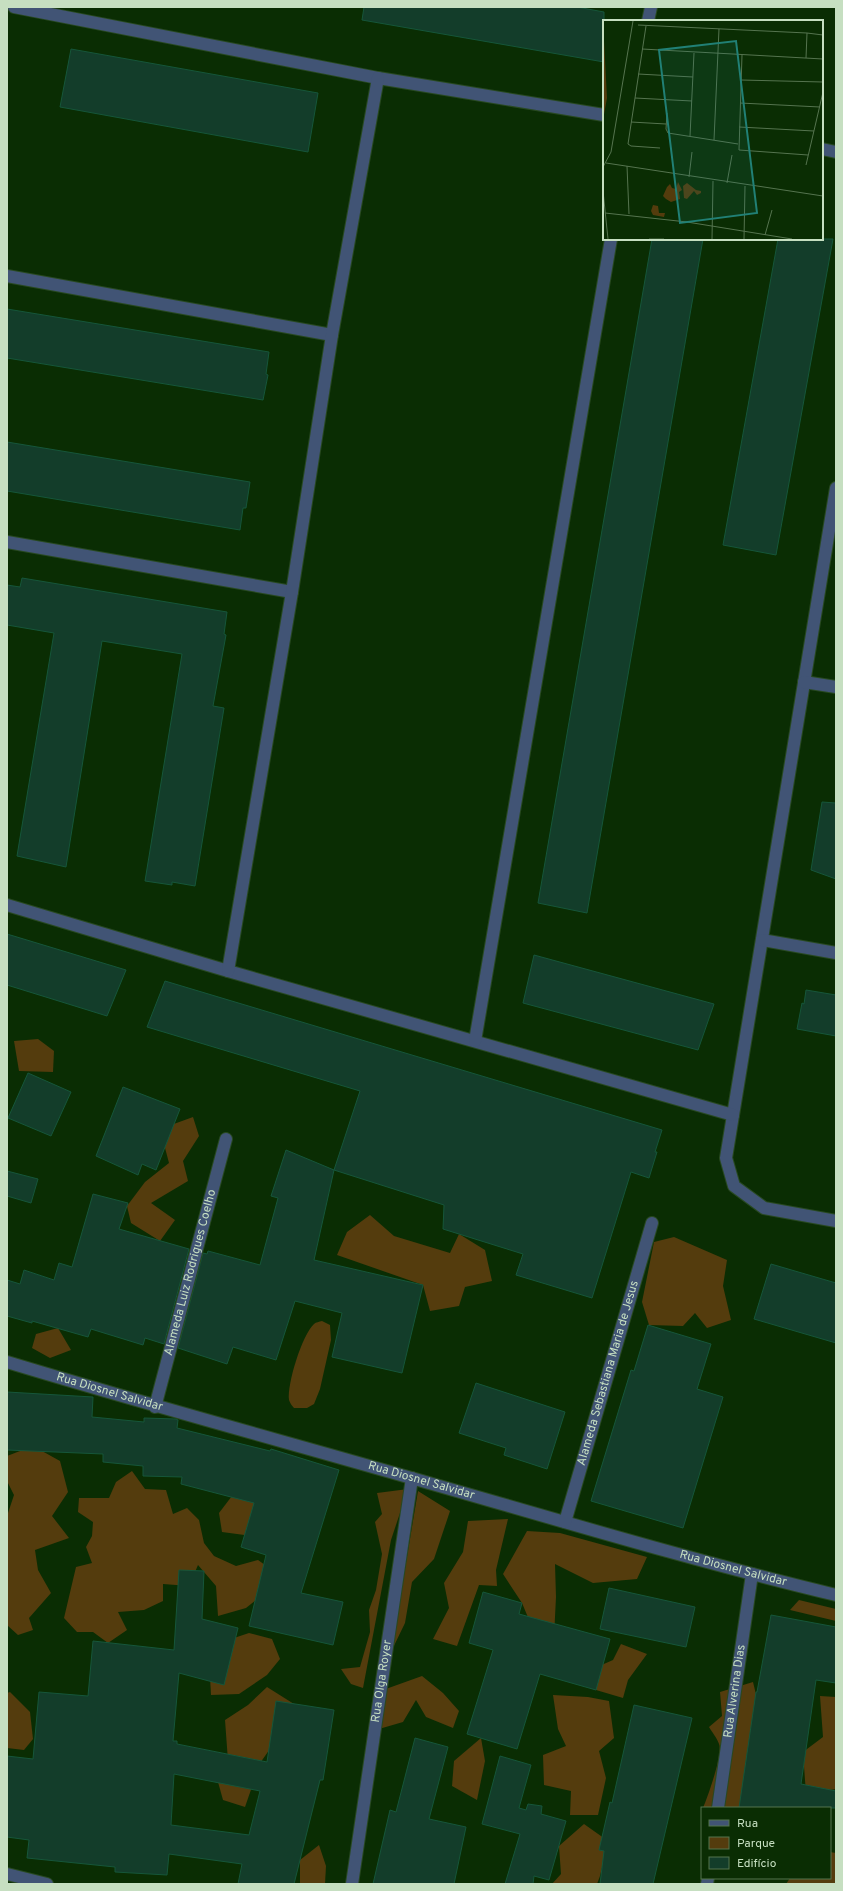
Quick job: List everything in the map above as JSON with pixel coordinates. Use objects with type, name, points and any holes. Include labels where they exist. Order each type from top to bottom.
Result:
[{"type":"street","points":[[14,7],[378,78],[603,115]]},
{"type":"street","points":[[648,20],[650,7]]},
{"type":"street","points":[[228,971],[292,592],[332,335],[378,78]]},
{"type":"street","points":[[823,149],[836,152]]},
{"type":"street","points":[[475,1040],[612,240]]},
{"type":"street","points":[[7,276],[332,335]]},
{"type":"street","points":[[836,488],[726,1158],[734,1186],[764,1208],[836,1221]]},
{"type":"street","points":[[7,542],[292,592]]},
{"type":"street","points":[[804,682],[836,687]]},
{"type":"street","points":[[7,905],[228,971],[475,1040],[733,1115]]},
{"type":"street","points":[[762,940],[836,954]]},
{"type":"street","name":"Alameda Luiz Rodrigues Coelho","points":[[155,1407],[226,1139]]},
{"type":"street","name":"Alameda Sebastiana Maria de Jesus","points":[[565,1522],[652,1223]]},
{"type":"street","name":"Rua Diosnel Salvidar","points":[[7,1362],[155,1407],[752,1574],[836,1595]]},
{"type":"street","name":"Rua Olga Royer","points":[[352,1884],[412,1478]]},
{"type":"street","name":"Rua Alverina Dias","points":[[718,1807],[752,1574]]},
{"type":"street","points":[[7,1874],[47,1884]]},
{"type":"green space","points":[[38,1039],[54,1051],[53,1072],[19,1071],[14,1041]]},
{"type":"green space","points":[[193,1117],[199,1136],[183,1161],[188,1181],[151,1203],[175,1220],[160,1241],[131,1223],[127,1206],[145,1182],[169,1163],[160,1129]]},
{"type":"green space","points":[[370,1215],[394,1236],[450,1253],[459,1234],[485,1250],[492,1281],[465,1287],[459,1306],[430,1311],[423,1285],[337,1255],[347,1232]]},
{"type":"green space","points":[[674,1237],[727,1260],[723,1286],[731,1320],[707,1328],[695,1313],[683,1326],[649,1325],[642,1302],[654,1242]]},
{"type":"green space","points":[[322,1321],[330,1325],[331,1340],[320,1389],[314,1404],[307,1408],[294,1408],[289,1400],[289,1393],[296,1360],[309,1330],[315,1323]]},
{"type":"green space","points":[[58,1328],[71,1350],[50,1358],[32,1348],[36,1334]]},
{"type":"green space","points":[[33,1446],[60,1461],[68,1492],[52,1516],[69,1538],[35,1550],[38,1570],[51,1593],[29,1618],[33,1630],[18,1635],[7,1625],[7,1516],[14,1495],[7,1481],[7,1456]]},
{"type":"green space","points":[[132,1471],[145,1489],[166,1490],[173,1514],[187,1508],[199,1520],[204,1543],[214,1556],[236,1566],[258,1560],[275,1572],[266,1592],[246,1608],[218,1616],[216,1586],[198,1565],[189,1586],[163,1584],[163,1601],[144,1610],[118,1612],[127,1630],[108,1643],[93,1632],[77,1632],[64,1618],[76,1567],[92,1563],[86,1547],[92,1536],[93,1522],[78,1512],[79,1498],[109,1498],[116,1482]]},
{"type":"green space","points":[[408,1489],[391,1540],[363,1688],[351,1684],[341,1669],[360,1667],[370,1632],[369,1610],[376,1590],[382,1554],[375,1522],[382,1514],[377,1493]]},
{"type":"green space","points":[[418,1491],[450,1511],[434,1559],[412,1582],[405,1623],[391,1652]]},
{"type":"green space","points":[[235,1492],[255,1501],[252,1536],[222,1532],[219,1513]]},
{"type":"green space","points":[[508,1519],[496,1570],[497,1586],[479,1585],[457,1646],[433,1639],[449,1608],[444,1583],[463,1552],[468,1521]]},
{"type":"green space","points":[[527,1531],[560,1533],[647,1557],[637,1579],[593,1583],[555,1564],[556,1597],[553,1657],[532,1627],[522,1603],[503,1574]]},
{"type":"green space","points":[[799,1600],[836,1609],[836,1621],[790,1610]]},
{"type":"green space","points":[[249,1633],[272,1639],[280,1659],[267,1675],[239,1694],[211,1695],[209,1658],[222,1642]]},
{"type":"green space","points":[[621,1644],[647,1654],[628,1680],[623,1698],[596,1690],[590,1670],[613,1660]]},
{"type":"green space","points":[[422,1676],[443,1693],[459,1711],[453,1728],[426,1717],[416,1700],[403,1722],[379,1729],[383,1690]]},
{"type":"green space","points":[[753,1682],[761,1715],[742,1807],[703,1807],[719,1757],[719,1744],[709,1727],[722,1716],[720,1692]]},
{"type":"green space","points":[[267,1687],[294,1704],[286,1726],[258,1766],[228,1761],[225,1720],[248,1705]]},
{"type":"green space","points":[[10,1692],[30,1712],[33,1739],[24,1750],[7,1748],[7,1693]]},
{"type":"green space","points":[[553,1695],[588,1697],[609,1701],[614,1738],[599,1751],[606,1778],[598,1815],[570,1815],[571,1791],[544,1785],[543,1755],[566,1746],[558,1729]]},
{"type":"green space","points":[[820,1696],[836,1697],[836,1789],[806,1794],[803,1752],[823,1737]]},
{"type":"green space","points":[[481,1738],[485,1761],[477,1800],[452,1786],[454,1761]]},
{"type":"green space","points":[[254,1781],[245,1807],[223,1800],[218,1782]]},
{"type":"green space","points":[[584,1824],[608,1841],[597,1884],[552,1884],[561,1874],[559,1846]]},
{"type":"green space","points":[[319,1845],[326,1866],[325,1884],[300,1884],[300,1860]]},
{"type":"green space","points":[[831,1852],[836,1853],[836,1884],[786,1884],[789,1879],[831,1879]]},
{"type":"building","points":[[364,7],[577,7],[604,12],[603,62],[362,20]]},
{"type":"building","points":[[71,49],[318,93],[308,152],[60,107]]},
{"type":"building","points":[[833,239],[776,555],[723,545],[778,240]]},
{"type":"building","points":[[652,240],[703,240],[587,913],[538,903]]},
{"type":"building","points":[[7,309],[269,352],[266,374],[268,375],[263,400],[7,358]]},
{"type":"building","points":[[7,442],[250,482],[246,508],[243,508],[240,530],[7,491]]},
{"type":"building","points":[[22,578],[227,612],[224,634],[226,635],[213,706],[224,708],[195,886],[172,882],[172,885],[145,881],[182,654],[102,641],[66,867],[17,856],[54,633],[7,625],[7,585],[20,587]]},
{"type":"building","points":[[822,802],[836,803],[836,879],[811,870]]},
{"type":"building","points":[[7,934],[126,970],[107,1016],[7,985]]},
{"type":"building","points":[[534,955],[714,1004],[698,1050],[523,1003]]},
{"type":"building","points":[[165,981],[662,1130],[649,1178],[631,1172],[592,1298],[516,1275],[523,1254],[443,1229],[444,1205],[334,1170],[360,1091],[147,1027]]},
{"type":"building","points":[[806,990],[836,995],[836,1036],[797,1029]]},
{"type":"building","points":[[28,1073],[71,1092],[51,1136],[8,1118]]},
{"type":"building","points":[[123,1087],[180,1109],[156,1170],[142,1164],[138,1175],[96,1156]]},
{"type":"building","points":[[286,1150],[334,1170],[314,1260],[423,1285],[402,1373],[332,1357],[342,1313],[295,1301],[276,1360],[233,1347],[227,1364],[178,1348],[203,1253],[207,1254],[208,1251],[260,1265],[278,1198],[271,1196]]},
{"type":"building","points":[[7,1171],[38,1179],[31,1203],[7,1196]]},
{"type":"building","points":[[93,1194],[128,1203],[119,1229],[189,1249],[164,1344],[145,1338],[143,1345],[91,1329],[88,1337],[32,1321],[32,1323],[7,1316],[7,1280],[20,1284],[24,1270],[54,1280],[59,1263],[72,1267]]},
{"type":"building","points":[[771,1264],[836,1283],[836,1343],[754,1319]]},
{"type":"building","points":[[648,1325],[711,1344],[697,1389],[723,1397],[683,1528],[591,1501],[631,1370],[634,1371]]},
{"type":"building","points":[[476,1383],[565,1412],[547,1469],[504,1455],[506,1448],[459,1433]]},
{"type":"building","points":[[7,1392],[93,1397],[92,1417],[144,1422],[144,1418],[176,1419],[178,1420],[177,1428],[270,1451],[271,1449],[339,1470],[301,1593],[343,1602],[333,1645],[249,1626],[266,1555],[241,1547],[254,1503],[181,1484],[182,1477],[143,1476],[143,1466],[103,1462],[103,1454],[7,1450]]},
{"type":"building","points":[[179,1570],[204,1571],[202,1619],[238,1628],[224,1685],[179,1673],[173,1741],[177,1741],[177,1744],[267,1762],[276,1701],[334,1710],[323,1780],[320,1780],[294,1884],[238,1884],[242,1864],[169,1854],[167,1875],[115,1872],[115,1867],[27,1858],[29,1840],[7,1837],[7,1756],[33,1759],[39,1692],[88,1696],[93,1641],[174,1650]],"holes":[[[174,1774],[260,1791],[249,1835],[171,1825]]]},
{"type":"building","points":[[609,1588],[695,1607],[686,1647],[600,1629]]},
{"type":"building","points":[[483,1592],[522,1603],[519,1614],[610,1639],[596,1690],[540,1674],[517,1749],[467,1734],[493,1650],[469,1643]]},
{"type":"building","points":[[771,1615],[836,1627],[836,1683],[816,1680],[801,1784],[836,1791],[836,1808],[739,1807],[757,1692]]},
{"type":"building","points":[[634,1705],[692,1718],[653,1884],[600,1884],[604,1851],[599,1850],[610,1802],[612,1803]]},
{"type":"building","points":[[415,1738],[448,1747],[429,1819],[466,1827],[454,1884],[373,1884],[390,1810],[396,1812]]},
{"type":"building","points":[[500,1756],[531,1765],[519,1808],[526,1810],[528,1804],[542,1806],[541,1814],[566,1821],[549,1880],[534,1876],[533,1884],[505,1884],[520,1834],[482,1824]]}]
